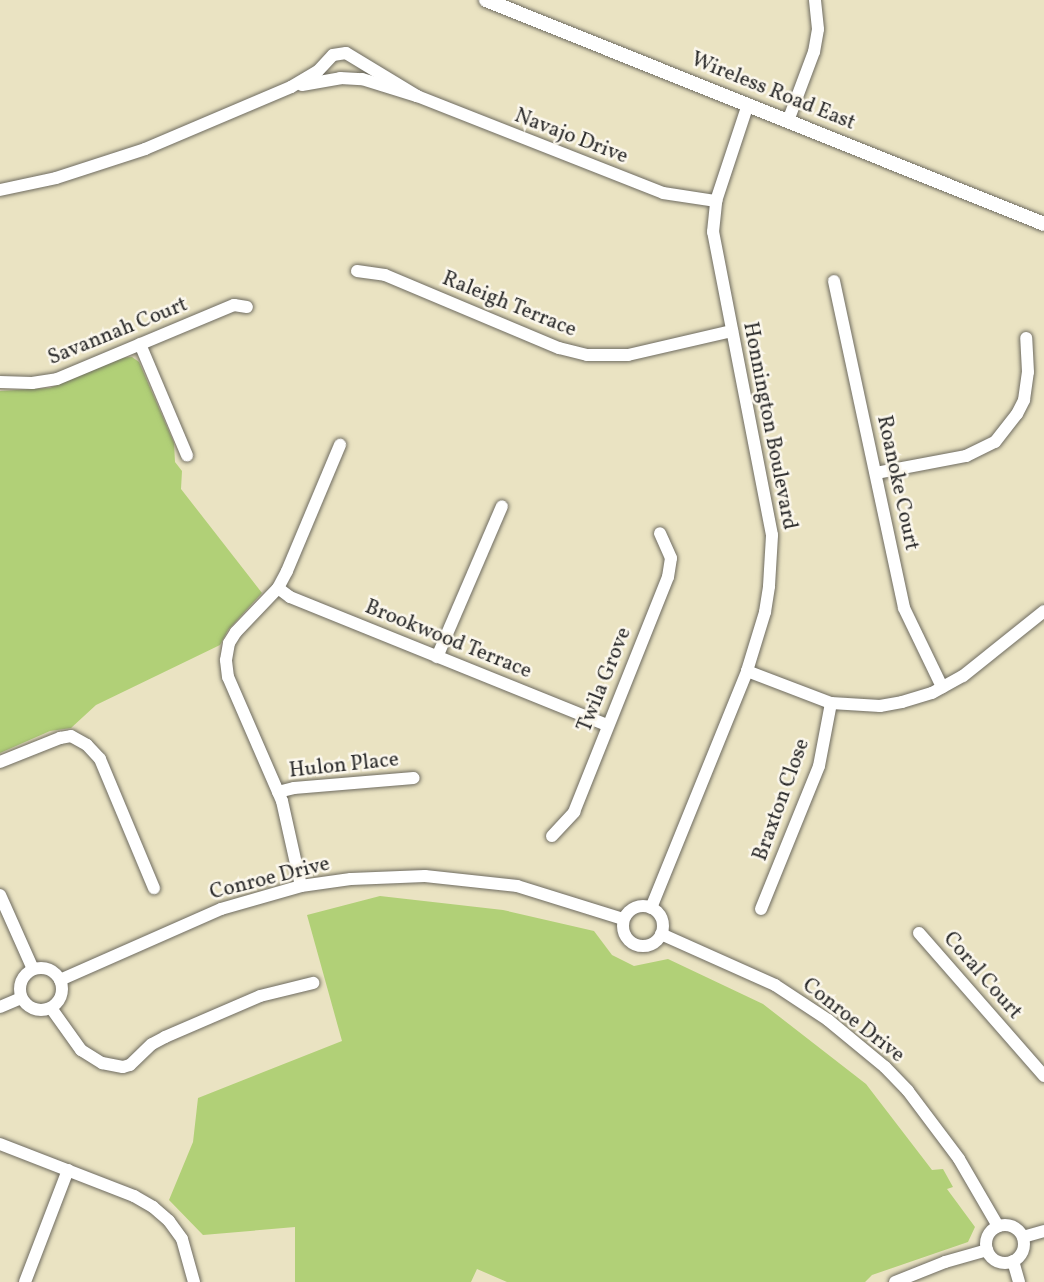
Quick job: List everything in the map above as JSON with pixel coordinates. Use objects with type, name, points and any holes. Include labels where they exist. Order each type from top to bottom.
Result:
[{"type":"street","name":"Wireless Road East","points":[[486,0],[1044,223]]},
{"type":"street","points":[[789,121],[814,52],[818,29],[815,0]]},
{"type":"street","name":"Navajo Drive","points":[[0,190],[56,178],[145,149],[291,87],[318,71],[333,55],[346,53],[417,96]]},
{"type":"street","name":"Navajo Drive","points":[[291,87],[340,78],[362,79],[417,96],[663,193],[716,201]]},
{"type":"street","name":"Honnington Boulevard","points":[[651,908],[747,671],[765,612],[772,535],[715,252],[716,201],[748,104]]},
{"type":"street","name":"Raleigh Terrace","points":[[357,271],[385,275],[559,348],[587,355],[628,355],[732,331]]},
{"type":"street","name":"Roanoke Court","points":[[834,281],[904,608],[942,687]]},
{"type":"street","name":"Savannah Court","points":[[0,382],[46,382],[234,305],[247,307]]},
{"type":"street","points":[[876,473],[966,456],[995,442],[1017,414],[1024,400],[1028,372],[1026,338]]},
{"type":"street","points":[[141,344],[187,455]]},
{"type":"street","points":[[301,886],[278,792],[226,667],[227,651],[236,632],[278,588],[297,551],[340,445]]},
{"type":"street","points":[[437,657],[502,506]]},
{"type":"street","name":"Twila Grove","points":[[552,836],[574,812],[668,577],[671,558],[660,533]]},
{"type":"street","name":"Brookwood Terrace","points":[[278,588],[290,597],[607,725]]},
{"type":"street","points":[[747,671],[831,703],[880,706],[902,702],[963,676],[1044,611]]},
{"type":"street","name":"Braxton Close","points":[[761,909],[819,766],[831,703]]},
{"type":"street","points":[[0,762],[60,738],[71,736],[87,745],[100,759],[154,888]]},
{"type":"street","name":"Hulon Place","points":[[278,792],[294,788],[414,778]]},
{"type":"street","name":"Conroe Drive","points":[[60,980],[211,913],[301,886],[351,879],[425,876],[517,886],[623,919]]},
{"type":"street","points":[[0,895],[33,969]]},
{"type":"street","points":[[635,908],[651,908],[662,918],[662,934],[652,944],[635,946],[624,935],[623,919],[635,908]]},
{"type":"street","name":"Coral Court","points":[[919,933],[1044,1076]]},
{"type":"street","name":"Conroe Drive","points":[[662,934],[775,985],[828,1020],[885,1067],[908,1091],[959,1159],[998,1226]]},
{"type":"street","points":[[33,969],[50,969],[60,980],[61,996],[51,1008],[32,1009],[21,998],[21,980],[33,969]]},
{"type":"street","points":[[51,1008],[81,1050],[102,1063],[123,1067],[130,1065],[152,1044],[165,1037],[260,996],[313,983]]},
{"type":"street","points":[[0,1007],[21,998]]},
{"type":"street","points":[[0,1144],[134,1196],[169,1221],[182,1239],[191,1262],[194,1282]]},
{"type":"street","points":[[25,1282],[68,1171]]},
{"type":"street","points":[[998,1226],[1013,1226],[1023,1237],[1023,1251],[1013,1261],[997,1261],[987,1250],[988,1236],[998,1226]]},
{"type":"street","points":[[1023,1237],[1044,1231]]},
{"type":"street","points":[[898,1281],[987,1250]]},
{"type":"street","points":[[1013,1261],[1019,1282]]},
{"type":"green space","points":[[132,357],[139,362],[174,443],[175,462],[182,471],[181,489],[262,593],[228,630],[220,645],[96,705],[71,728],[50,731],[0,753],[0,391],[50,388],[118,358]]},
{"type":"green space","points":[[380,896],[503,910],[594,931],[612,955],[634,966],[668,959],[763,1004],[866,1084],[932,1170],[943,1169],[953,1187],[947,1189],[975,1227],[968,1242],[872,1275],[865,1282],[507,1282],[477,1269],[471,1282],[295,1282],[295,1227],[203,1235],[169,1200],[193,1142],[198,1098],[342,1041],[307,915]]}]
